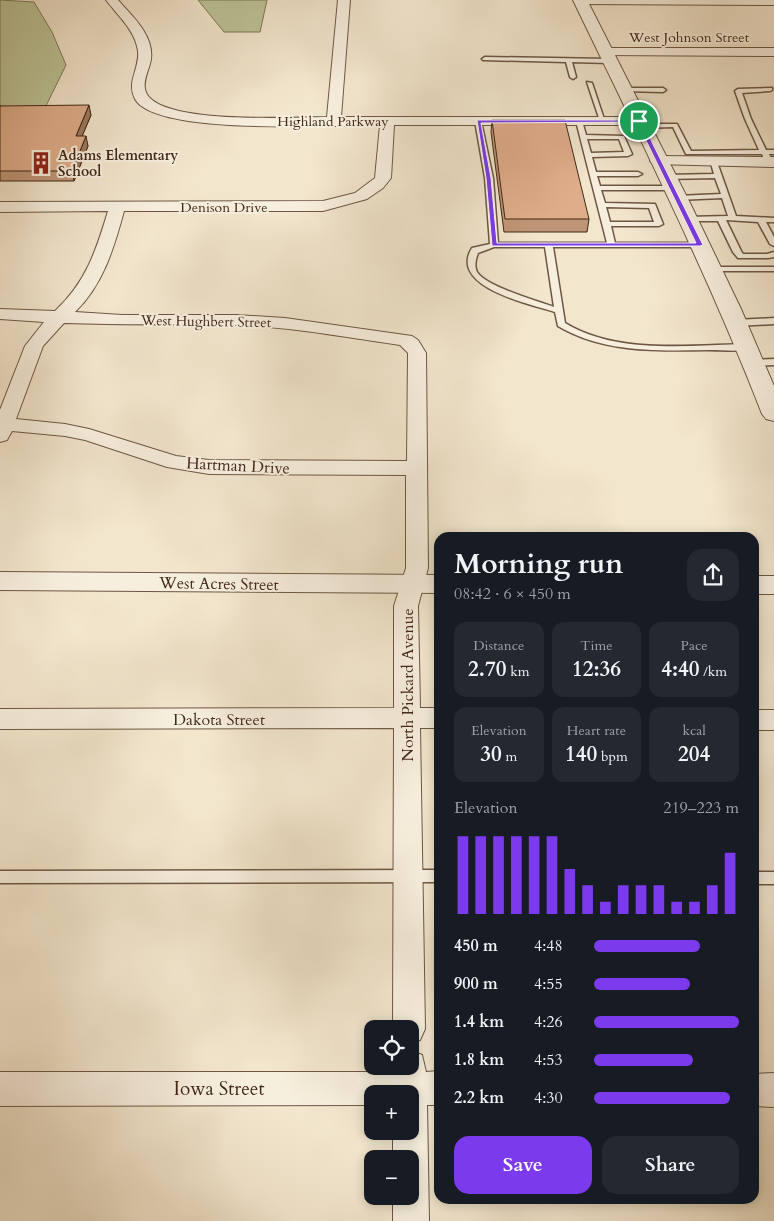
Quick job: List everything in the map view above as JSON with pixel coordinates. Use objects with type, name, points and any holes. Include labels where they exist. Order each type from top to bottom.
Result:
[{"type":"street","name":"Highland Parkway","points":[[112,0],[139,33],[143,44],[145,56],[138,90],[142,98],[151,106],[178,116],[202,120],[603,121],[640,123]]},
{"type":"street","points":[[334,121],[344,0]]},
{"type":"street","points":[[774,1],[580,0],[700,245],[736,323],[758,357],[774,414]]},
{"type":"street","name":"West Johnson Street","points":[[607,56],[774,52]]},
{"type":"street","name":"Denison Drive","points":[[0,207],[296,208],[323,206],[349,201],[370,191],[383,178],[387,121]]},
{"type":"street","points":[[668,181],[770,157]]},
{"type":"street","points":[[2,430],[34,346],[76,301],[95,273],[108,240],[117,207]]},
{"type":"street","name":"West Hughbert Street","points":[[0,314],[122,320],[285,322],[394,338],[410,344]]},
{"type":"street","name":"North Pickard Avenue","points":[[410,344],[417,353],[417,568],[406,606],[410,1020]]},
{"type":"street","name":"Hartman Drive","points":[[2,430],[65,430],[89,434],[174,462],[209,467],[416,468]]},
{"type":"street","name":"West Acres Street","points":[[0,581],[434,584]]},
{"type":"street","points":[[759,585],[774,585]]},
{"type":"street","name":"Dakota Street","points":[[0,719],[434,718]]},
{"type":"street","points":[[759,720],[774,720]]},
{"type":"street","points":[[412,1221],[420,1081]]},
{"type":"street","name":"Iowa Street","points":[[0,1089],[420,1081]]},
{"type":"street","points":[[759,1090],[774,1090]]},
{"type":"lane","points":[[485,59],[569,61],[607,56]]},
{"type":"lane","points":[[569,61],[573,77]]},
{"type":"lane","points":[[589,83],[603,121]]},
{"type":"lane","points":[[770,89],[738,91],[748,119],[770,157]]},
{"type":"lane","points":[[624,90],[663,90]]},
{"type":"lane","points":[[478,121],[489,178],[494,244]]},
{"type":"lane","points":[[578,121],[612,245]]},
{"type":"lane","points":[[640,123],[675,125],[688,153],[770,157]]},
{"type":"lane","points":[[583,137],[622,137],[628,154],[588,154]]},
{"type":"lane","points":[[715,169],[733,218]]},
{"type":"lane","points":[[593,174],[638,174]]},
{"type":"lane","points":[[597,188],[668,181],[724,196]]},
{"type":"lane","points":[[602,205],[652,206],[659,224],[606,224]]},
{"type":"lane","points":[[721,218],[737,252],[741,256],[768,256],[774,254]]},
{"type":"lane","points":[[687,219],[733,218],[774,220]]},
{"type":"lane","points":[[761,220],[774,244]]},
{"type":"lane","points":[[559,311],[486,284],[474,274],[470,259],[475,250],[494,244],[700,245]]},
{"type":"lane","points":[[549,244],[561,324],[570,332],[597,341],[758,357]]},
{"type":"lane","points":[[711,269],[774,269]]},
{"type":"lane","points":[[736,323],[774,321]]},
{"type":"lane","points":[[0,877],[434,876]]},
{"type":"lane","points":[[759,878],[774,878]]},
{"type":"green space","points":[[0,0],[34,2],[52,32],[66,65],[43,112],[0,112]]},
{"type":"green space","points":[[198,0],[267,0],[260,32],[224,32]]},
{"type":"building","name":"Adams Elementary School","points":[[89,105],[76,136],[86,136],[72,171],[0,171],[0,106]]},
{"type":"building","points":[[492,120],[565,120],[589,219],[505,219]]},
{"type":"place","name":"Adams Elementary School","points":[[41,163]]},
{"type":"route","points":[[478,121],[639,121],[700,245],[494,244],[489,178],[478,121]]}]
